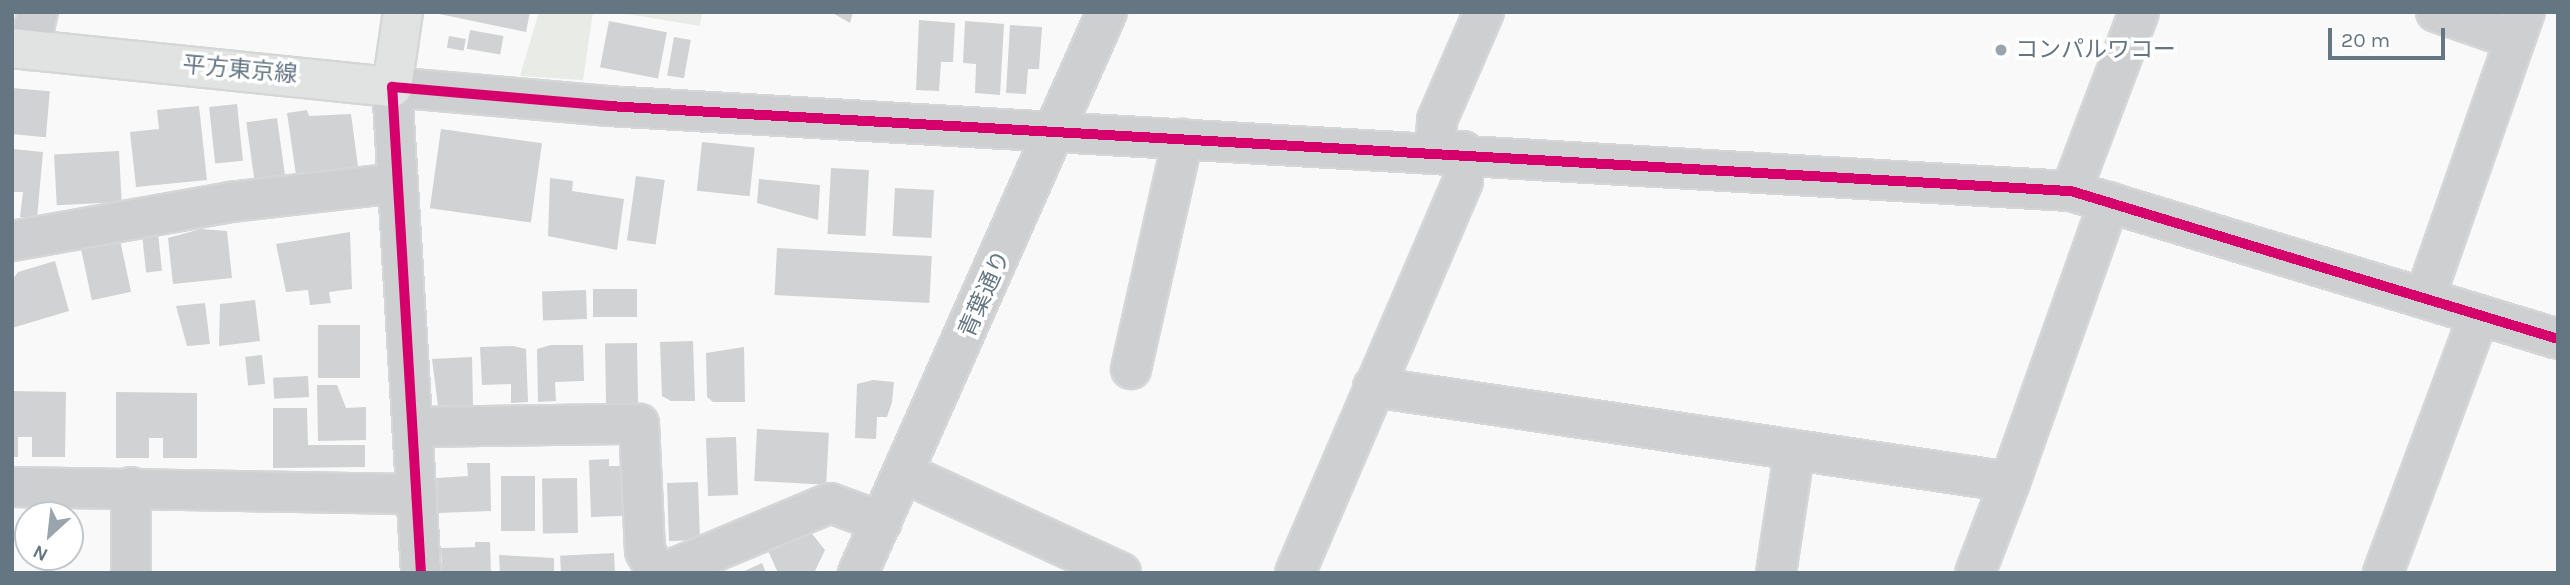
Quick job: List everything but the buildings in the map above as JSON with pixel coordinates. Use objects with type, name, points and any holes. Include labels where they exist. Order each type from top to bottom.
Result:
[{"type":"main road","points":[[392,87],[403,12]]},
{"type":"main road","name":"平方東京線","points":[[21,49],[392,87]]},
{"type":"street","points":[[21,49],[38,12]]},
{"type":"street","name":"青葉通り","points":[[858,573],[1057,132],[1107,12]]},
{"type":"street","points":[[1296,573],[1463,181],[1437,120],[1484,12]]},
{"type":"street","points":[[2071,191],[2140,12]]},
{"type":"street","points":[[2425,297],[2519,26],[2436,12]]},
{"type":"street","points":[[421,573],[392,87],[1057,132],[1449,151],[2071,191],[2558,339]]},
{"type":"street","points":[[1130,369],[1183,139]]},
{"type":"street","points":[[12,241],[230,202],[397,183]]},
{"type":"street","points":[[1975,573],[2109,202]]},
{"type":"street","points":[[2383,573],[2479,315]]},
{"type":"street","points":[[1373,387],[1794,454],[2010,482]]},
{"type":"street","points":[[414,427],[639,424],[645,551],[657,573]]},
{"type":"street","points":[[1776,573],[1794,454]]},
{"type":"street","points":[[904,473],[1121,573]]},
{"type":"street","points":[[12,487],[417,494]]},
{"type":"street","points":[[131,487],[131,573]]},
{"type":"street","points":[[663,573],[830,503],[882,522]]},
{"type":"shaded area","points":[[539,12],[593,12],[583,80],[520,76]]},
{"type":"shaded area","points":[[615,12],[702,12],[700,26]]},
{"type":"cycle path","points":[[421,573],[392,87],[608,106],[2071,191],[2558,339]]},
{"type":"place","name":"コンパルワコー","points":[[2001,50]]}]
